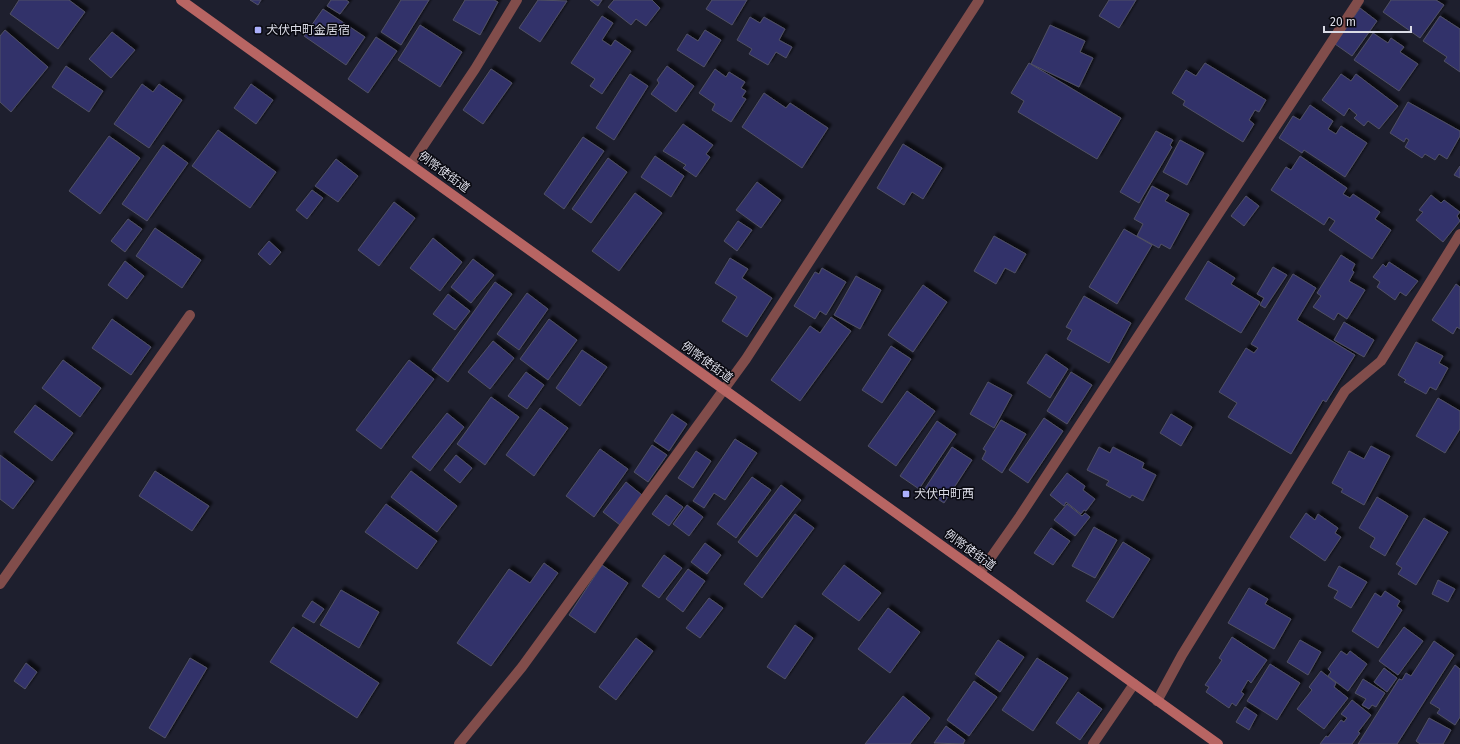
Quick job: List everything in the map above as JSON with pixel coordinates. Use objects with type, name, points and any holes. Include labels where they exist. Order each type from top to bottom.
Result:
[{"type":"main road","name":"例幣使街道","points":[[181,0],[1218,744]]},
{"type":"street","points":[[411,164],[474,69],[517,0]]},
{"type":"street","points":[[459,744],[522,667],[770,324],[979,0]]},
{"type":"street","points":[[980,573],[1020,516],[1358,0]]},
{"type":"street","points":[[1157,701],[1182,655],[1345,391],[1381,361],[1460,234]]},
{"type":"street","points":[[0,584],[190,315]]},
{"type":"street","points":[[1093,744],[1134,684]]},
{"type":"building","points":[[19,0],[69,0],[85,12],[58,49],[10,14]]},
{"type":"building","points":[[250,0],[261,0],[258,5]]},
{"type":"building","points":[[331,0],[346,0],[349,2],[340,14],[327,6]]},
{"type":"building","points":[[401,0],[429,0],[401,45],[381,32]]},
{"type":"building","points":[[465,0],[494,0],[498,2],[480,35],[453,20]]},
{"type":"building","points":[[538,0],[567,1],[540,42],[519,28]]},
{"type":"building","points":[[590,0],[602,0],[598,6]]},
{"type":"building","points":[[614,0],[652,0],[660,8],[646,26],[636,19],[631,25],[608,7]]},
{"type":"building","points":[[712,0],[747,0],[732,25],[706,9]]},
{"type":"building","points":[[1109,0],[1136,0],[1119,28],[1099,16]]},
{"type":"building","points":[[1391,0],[1436,0],[1444,5],[1420,38],[1383,12]]},
{"type":"building","points":[[1360,8],[1377,21],[1352,56],[1335,44]]},
{"type":"building","points":[[323,9],[365,37],[346,65],[304,36]]},
{"type":"building","points":[[602,16],[613,23],[602,40],[611,46],[615,40],[631,51],[602,94],[590,86],[595,79],[571,63]]},
{"type":"building","points":[[1440,16],[1460,29],[1460,72],[1444,61],[1447,57],[1423,41]]},
{"type":"building","points":[[750,17],[760,23],[764,17],[785,29],[779,40],[792,47],[786,58],[776,52],[768,65],[749,54],[752,49],[737,40]]},
{"type":"building","points":[[420,25],[462,52],[440,87],[398,60]]},
{"type":"building","points":[[1050,25],[1085,41],[1080,52],[1093,58],[1079,87],[1031,64]]},
{"type":"building","points":[[5,30],[48,67],[11,112],[0,102],[0,36]]},
{"type":"building","points":[[705,30],[721,40],[704,67],[677,50],[687,34],[698,41]]},
{"type":"building","points":[[112,32],[135,50],[111,78],[89,59]]},
{"type":"building","points":[[1373,33],[1388,43],[1391,38],[1404,47],[1400,52],[1418,64],[1399,91],[1354,60]]},
{"type":"building","points":[[376,37],[397,51],[368,93],[348,79]]},
{"type":"building","points":[[1029,63],[1121,118],[1097,159],[1018,112],[1024,101],[1011,93]]},
{"type":"building","points":[[1205,63],[1266,100],[1259,112],[1255,110],[1249,120],[1254,124],[1243,142],[1183,105],[1185,101],[1172,93],[1186,70],[1196,76]]},
{"type":"building","points":[[66,66],[103,91],[89,112],[52,87]]},
{"type":"building","points":[[667,66],[694,86],[676,112],[651,94],[659,83],[657,80]]},
{"type":"building","points":[[491,69],[512,83],[483,124],[463,110]]},
{"type":"building","points":[[715,69],[726,77],[729,72],[745,82],[741,88],[746,91],[742,97],[746,99],[731,122],[712,110],[715,104],[699,93]]},
{"type":"building","points":[[630,74],[648,86],[614,140],[596,128]]},
{"type":"building","points":[[1341,74],[1351,81],[1356,74],[1398,106],[1379,129],[1368,121],[1364,126],[1354,118],[1357,115],[1349,108],[1344,116],[1322,100]]},
{"type":"building","points":[[142,84],[153,92],[159,84],[182,100],[149,148],[114,124]]},
{"type":"building","points":[[251,84],[273,100],[256,124],[234,108]]},
{"type":"building","points":[[764,93],[786,108],[790,103],[828,128],[802,168],[742,127]]},
{"type":"building","points":[[1408,102],[1460,131],[1460,136],[1447,159],[1439,154],[1435,160],[1425,154],[1422,158],[1405,147],[1409,140],[1406,138],[1404,142],[1390,133]]},
{"type":"building","points":[[1310,105],[1333,121],[1328,129],[1336,134],[1341,126],[1367,143],[1345,177],[1304,150],[1302,153],[1279,138],[1293,116],[1300,120]]},
{"type":"building","points":[[683,124],[713,145],[706,154],[710,157],[696,177],[683,168],[686,165],[663,151]]},
{"type":"building","points":[[218,130],[276,172],[250,208],[192,166]]},
{"type":"building","points":[[1156,131],[1173,140],[1170,145],[1172,147],[1139,203],[1120,192]]},
{"type":"building","points":[[109,136],[140,158],[100,214],[69,191]]},
{"type":"building","points":[[583,137],[604,151],[564,209],[544,194]]},
{"type":"building","points":[[1180,140],[1204,153],[1187,185],[1163,172]]},
{"type":"building","points":[[903,144],[942,168],[923,199],[912,192],[904,205],[877,188]]},
{"type":"building","points":[[163,145],[188,163],[147,221],[122,204]]},
{"type":"building","points":[[655,156],[684,176],[671,197],[641,177]]},
{"type":"building","points":[[1300,156],[1347,188],[1343,194],[1350,198],[1353,194],[1380,212],[1375,219],[1391,230],[1372,259],[1329,230],[1335,221],[1329,217],[1324,225],[1271,190],[1286,167],[1291,170]]},
{"type":"building","points":[[608,158],[627,172],[591,223],[572,209]]},
{"type":"building","points":[[336,159],[358,176],[338,202],[315,186]]},
{"type":"building","points":[[1460,166],[1460,178],[1454,175]]},
{"type":"building","points":[[757,182],[781,200],[761,228],[736,210]]},
{"type":"building","points":[[1152,186],[1169,195],[1165,201],[1189,214],[1170,249],[1161,244],[1159,248],[1137,236],[1143,224],[1134,219]]},
{"type":"building","points":[[312,190],[323,198],[307,219],[296,210]]},
{"type":"building","points":[[635,193],[662,213],[619,271],[592,251]]},
{"type":"building","points":[[1431,195],[1441,203],[1444,200],[1460,212],[1457,216],[1460,221],[1443,242],[1416,220],[1423,212],[1419,210]]},
{"type":"building","points":[[1246,196],[1259,206],[1244,226],[1231,216]]},
{"type":"building","points":[[394,202],[415,218],[379,266],[358,250]]},
{"type":"building","points":[[128,219],[142,229],[125,252],[111,241]]},
{"type":"building","points":[[738,221],[752,230],[737,251],[724,241]]},
{"type":"building","points":[[155,228],[201,260],[182,288],[136,256]]},
{"type":"building","points":[[1124,229],[1152,245],[1117,304],[1089,287]]},
{"type":"building","points":[[994,236],[1026,254],[1015,273],[1005,268],[996,284],[974,271]]},
{"type":"building","points":[[433,238],[462,262],[440,291],[410,268]]},
{"type":"building","points":[[269,241],[281,252],[270,265],[258,254]]},
{"type":"building","points":[[1341,255],[1355,264],[1352,270],[1354,272],[1349,281],[1365,290],[1347,319],[1338,313],[1334,320],[1313,307],[1321,296],[1317,293]]},
{"type":"building","points":[[730,258],[748,269],[742,278],[772,298],[747,337],[722,321],[737,297],[715,283]]},
{"type":"building","points":[[473,259],[494,275],[471,303],[451,287]]},
{"type":"building","points":[[125,261],[144,276],[127,299],[108,285]]},
{"type":"building","points":[[1208,261],[1235,278],[1231,284],[1260,302],[1241,333],[1185,299]]},
{"type":"building","points":[[1389,262],[1418,281],[1406,296],[1400,292],[1395,300],[1377,287],[1380,282],[1373,277],[1383,264],[1386,267]]},
{"type":"building","points":[[1273,267],[1287,275],[1265,308],[1260,305],[1264,298],[1257,294]]},
{"type":"building","points":[[822,268],[846,282],[826,315],[820,311],[815,319],[794,306],[815,272],[819,274]]},
{"type":"building","points":[[1293,274],[1316,288],[1297,320],[1355,355],[1326,402],[1323,400],[1291,454],[1228,417],[1237,403],[1219,392],[1246,348],[1254,353],[1258,348],[1251,344]]},
{"type":"building","points":[[856,276],[881,290],[860,329],[834,315]]},
{"type":"building","points":[[495,282],[512,294],[448,382],[432,370]]},
{"type":"building","points":[[1456,284],[1460,287],[1460,329],[1457,327],[1453,334],[1432,320]]},
{"type":"building","points":[[923,285],[947,302],[913,352],[888,335]]},
{"type":"building","points":[[527,293],[548,309],[519,350],[497,334]]},
{"type":"building","points":[[448,294],[470,311],[455,330],[433,314]]},
{"type":"building","points":[[1084,296],[1131,323],[1109,363],[1067,339],[1072,330],[1066,327]]},
{"type":"building","points":[[831,317],[851,331],[800,401],[771,380],[810,326],[820,333]]},
{"type":"building","points":[[112,319],[151,347],[131,375],[92,348]]},
{"type":"building","points":[[549,319],[577,340],[548,380],[520,359]]},
{"type":"building","points":[[1344,322],[1374,340],[1364,357],[1334,340]]},
{"type":"building","points":[[493,341],[514,358],[490,389],[468,372]]},
{"type":"building","points":[[1416,342],[1443,356],[1439,363],[1448,368],[1436,390],[1430,387],[1426,394],[1404,382],[1406,380],[1398,375]]},
{"type":"building","points":[[891,346],[911,359],[882,403],[862,390]]},
{"type":"building","points":[[582,350],[607,367],[580,406],[556,388]]},
{"type":"building","points":[[1046,354],[1068,369],[1050,398],[1027,383]]},
{"type":"building","points":[[63,360],[101,388],[80,417],[42,388]]},
{"type":"building","points":[[409,360],[434,379],[381,449],[356,430]]},
{"type":"building","points":[[526,372],[544,385],[527,409],[508,396]]},
{"type":"building","points":[[1071,372],[1092,385],[1067,424],[1047,411]]},
{"type":"building","points":[[988,382],[1012,395],[994,428],[970,414]]},
{"type":"building","points":[[907,391],[935,411],[896,466],[868,446]]},
{"type":"building","points":[[491,397],[519,417],[485,465],[457,444]]},
{"type":"building","points":[[1438,398],[1460,411],[1460,429],[1445,453],[1416,436]]},
{"type":"building","points":[[35,405],[73,433],[52,461],[14,432]]},
{"type":"building","points":[[540,408],[568,428],[534,476],[506,455]]},
{"type":"building","points":[[447,413],[464,427],[430,471],[412,457]]},
{"type":"building","points":[[672,414],[687,424],[669,451],[654,441]]},
{"type":"building","points":[[1171,414],[1192,427],[1181,446],[1160,433]]},
{"type":"building","points":[[1044,418],[1063,431],[1028,483],[1009,470]]},
{"type":"building","points":[[1001,420],[1026,434],[1002,473],[982,459],[986,451],[983,449]]},
{"type":"building","points":[[937,421],[956,434],[919,489],[900,476]]},
{"type":"building","points":[[735,439],[757,453],[725,500],[714,493],[704,508],[693,501]]},
{"type":"building","points":[[652,445],[667,455],[648,482],[634,472]]},
{"type":"building","points":[[1371,446],[1390,456],[1364,505],[1341,492],[1343,489],[1332,483],[1349,451],[1364,459]]},
{"type":"building","points":[[952,447],[972,460],[944,503],[924,490]]},
{"type":"building","points":[[1099,447],[1110,453],[1113,447],[1144,463],[1142,468],[1156,475],[1143,501],[1132,495],[1130,498],[1106,485],[1109,481],[1087,470]]},
{"type":"building","points":[[600,449],[628,469],[594,517],[566,496]]},
{"type":"building","points":[[696,451],[711,461],[693,488],[678,478]]},
{"type":"building","points":[[0,455],[34,481],[13,509],[0,499]]},
{"type":"building","points":[[456,455],[472,468],[460,483],[444,470]]},
{"type":"building","points":[[155,471],[209,506],[192,531],[139,496]]},
{"type":"building","points":[[411,471],[457,506],[437,532],[391,497]]},
{"type":"building","points":[[1067,473],[1085,486],[1083,490],[1095,499],[1086,511],[1084,510],[1081,514],[1066,502],[1064,506],[1050,495]]},
{"type":"building","points":[[752,477],[771,490],[736,538],[717,524]]},
{"type":"building","points":[[626,482],[642,495],[620,525],[603,512]]},
{"type":"building","points":[[781,485],[801,500],[757,557],[738,542]]},
{"type":"building","points":[[666,495],[683,507],[669,526],[652,514]]},
{"type":"building","points":[[1377,497],[1408,516],[1385,556],[1370,547],[1375,538],[1359,528]]},
{"type":"building","points":[[386,504],[437,541],[417,569],[365,532]]},
{"type":"building","points":[[1067,504],[1082,516],[1085,513],[1090,517],[1075,536],[1054,520]]},
{"type":"building","points":[[687,505],[703,517],[689,536],[673,524]]},
{"type":"building","points":[[1306,513],[1315,520],[1318,514],[1338,528],[1335,533],[1341,537],[1325,561],[1290,537]]},
{"type":"building","points":[[795,514],[814,528],[762,598],[744,584]]},
{"type":"building","points":[[1424,518],[1448,532],[1416,585],[1398,574],[1402,568],[1396,564]]},
{"type":"building","points":[[1094,527],[1117,540],[1095,578],[1072,566]]},
{"type":"building","points":[[1051,528],[1070,541],[1053,565],[1034,553]]},
{"type":"building","points":[[1123,542],[1150,559],[1113,618],[1086,601]]},
{"type":"building","points":[[705,543],[721,555],[707,574],[691,562]]},
{"type":"building","points":[[664,555],[682,568],[659,598],[642,586]]},
{"type":"building","points":[[544,563],[558,573],[491,666],[457,643],[509,569],[530,583]]},
{"type":"building","points":[[602,565],[628,583],[595,633],[569,615]]},
{"type":"building","points":[[844,565],[881,593],[859,621],[822,594]]},
{"type":"building","points":[[1339,566],[1367,582],[1351,608],[1334,598],[1338,591],[1328,586]]},
{"type":"building","points":[[688,569],[705,581],[683,612],[666,599]]},
{"type":"building","points":[[1438,580],[1455,589],[1448,602],[1432,594]]},
{"type":"building","points":[[1249,588],[1268,599],[1265,604],[1291,619],[1274,649],[1228,623]]},
{"type":"building","points":[[341,590],[379,612],[359,648],[320,625]]},
{"type":"building","points":[[1385,591],[1400,601],[1397,606],[1402,610],[1378,648],[1352,631],[1375,593],[1381,597]]},
{"type":"building","points":[[709,598],[723,608],[700,638],[686,628]]},
{"type":"building","points":[[312,601],[324,609],[314,623],[302,616]]},
{"type":"building","points":[[888,608],[920,632],[890,673],[858,649]]},
{"type":"building","points":[[795,625],[813,638],[785,679],[767,667]]},
{"type":"building","points":[[293,627],[379,683],[357,718],[270,662]]},
{"type":"building","points":[[1404,627],[1423,641],[1398,675],[1379,661]]},
{"type":"building","points":[[1232,637],[1267,660],[1251,683],[1248,680],[1241,692],[1244,694],[1236,706],[1232,703],[1229,708],[1206,692],[1209,687],[1205,685],[1222,660],[1219,658]]},
{"type":"building","points":[[636,638],[653,651],[616,700],[599,687]]},
{"type":"building","points":[[998,640],[1024,657],[1000,692],[975,674]]},
{"type":"building","points":[[1300,640],[1321,652],[1308,675],[1287,662]]},
{"type":"building","points":[[1434,641],[1454,655],[1397,744],[1358,744],[1399,679],[1402,680],[1406,673],[1411,676]]},
{"type":"building","points":[[1341,651],[1347,655],[1350,651],[1367,664],[1348,691],[1328,676],[1331,672],[1328,669]]},
{"type":"building","points":[[190,658],[207,668],[165,738],[149,728]]},
{"type":"building","points":[[1037,658],[1068,678],[1033,731],[1002,710]]},
{"type":"building","points":[[26,663],[37,672],[25,689],[14,681]]},
{"type":"building","points":[[1270,664],[1300,683],[1277,720],[1247,701]]},
{"type":"building","points":[[1455,665],[1460,669],[1460,717],[1455,725],[1437,713],[1440,709],[1430,703]]},
{"type":"building","points":[[1384,668],[1397,678],[1387,692],[1374,682]]},
{"type":"building","points":[[1321,671],[1336,683],[1334,687],[1348,698],[1324,729],[1297,709],[1312,690],[1309,687]]},
{"type":"building","points":[[1363,679],[1385,693],[1376,707],[1372,705],[1369,709],[1362,705],[1366,699],[1355,693]]},
{"type":"building","points":[[974,681],[997,697],[969,736],[947,720]]},
{"type":"building","points":[[1078,692],[1102,709],[1080,740],[1056,723]]},
{"type":"building","points":[[903,696],[930,718],[910,744],[865,744]]},
{"type":"building","points":[[1352,700],[1371,715],[1358,732],[1360,733],[1352,744],[1320,744],[1326,736],[1328,737],[1341,720],[1344,722],[1347,718],[1341,714]]},
{"type":"building","points":[[1245,707],[1257,715],[1249,730],[1236,722]]},
{"type":"building","points":[[1429,718],[1451,730],[1443,744],[1420,744],[1416,741]]},
{"type":"building","points":[[946,726],[965,740],[963,744],[934,743]]},
{"type":"place","name":"犬伏中町金居宿","points":[[258,30]]},
{"type":"place","name":"犬伏中町西","points":[[906,494]]}]
